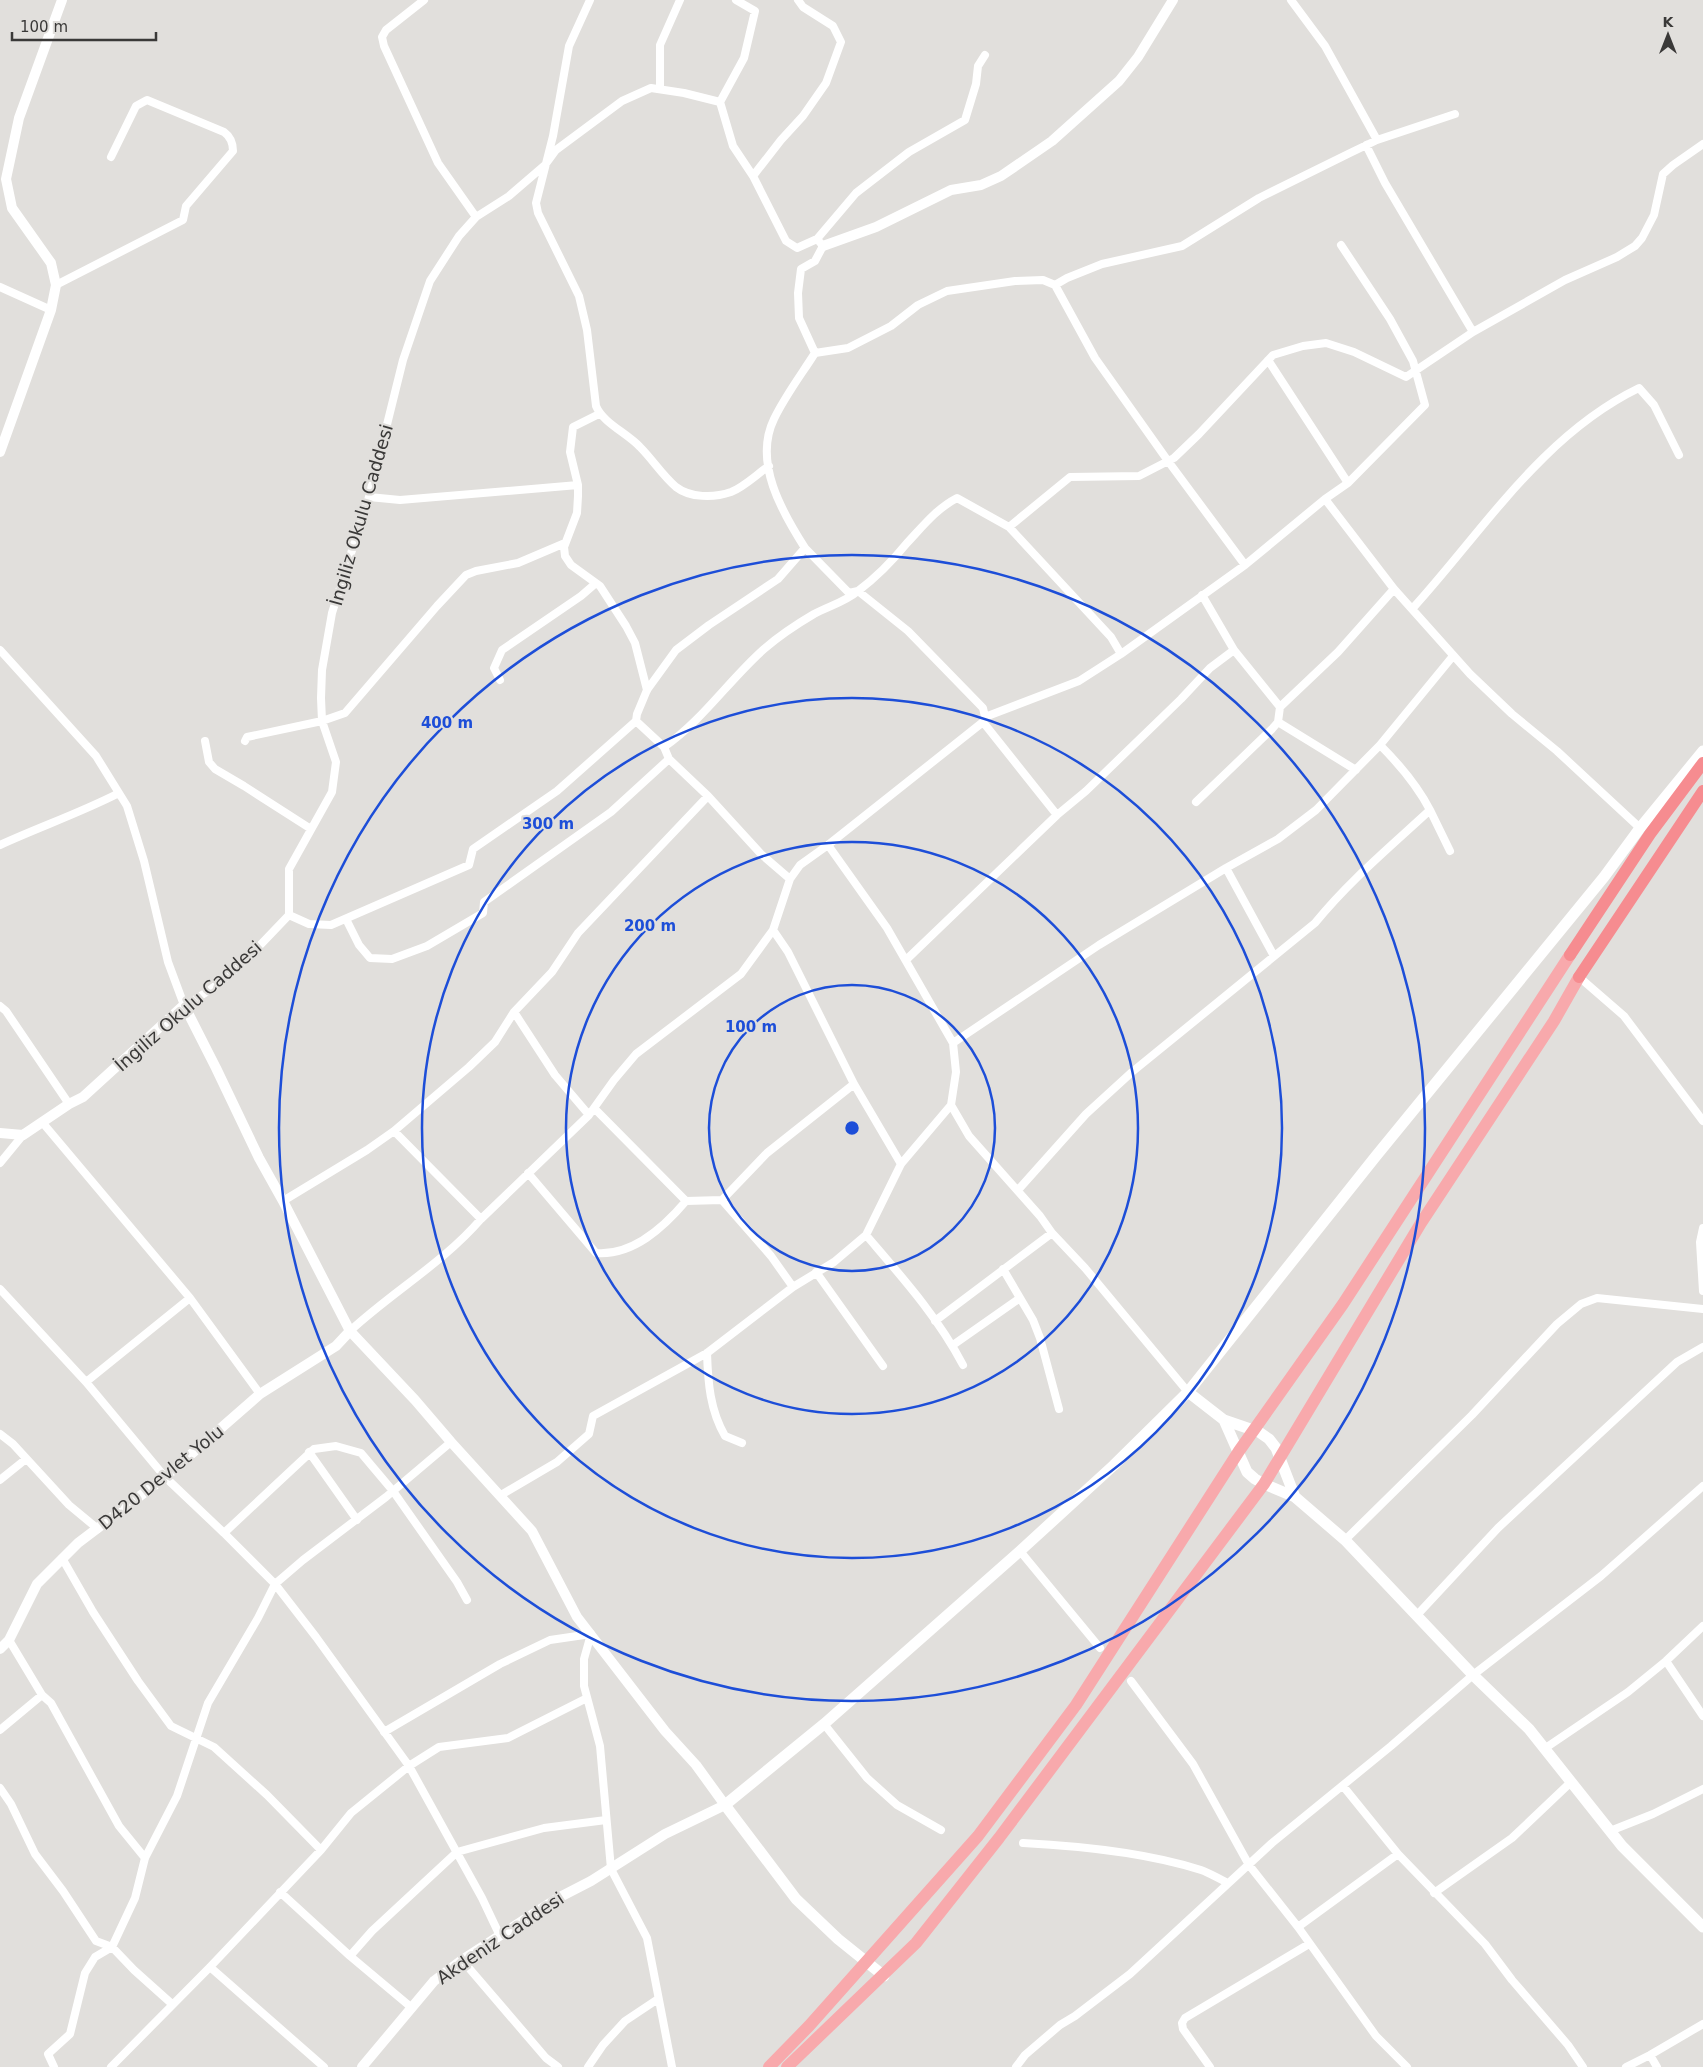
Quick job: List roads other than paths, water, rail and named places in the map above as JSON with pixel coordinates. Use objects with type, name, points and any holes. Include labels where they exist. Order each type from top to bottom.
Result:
[{"type":"highway","points":[[1570,955],[1650,834],[1703,763]]},
{"type":"highway","points":[[1579,977],[1703,790]]},
{"type":"main road","points":[[884,1976],[838,1940],[796,1899],[725,1804],[824,1724],[1020,1551],[1114,1465],[1188,1392],[1376,1156],[1604,877],[1640,828],[1703,751]]},
{"type":"main road","points":[[769,2067],[809,2026],[978,1836],[1076,1705],[1239,1451],[1343,1304],[1570,955]]},
{"type":"main road","points":[[787,2067],[884,1976],[916,1943],[999,1838],[1264,1484],[1421,1223],[1554,1021],[1579,977]]},
{"type":"main road","points":[[1188,1392],[1224,1420],[1253,1430],[1269,1439],[1276,1448],[1295,1497]]},
{"type":"main road","points":[[1224,1420],[1247,1472],[1264,1484],[1295,1497],[1345,1540],[1418,1614],[1473,1675],[1529,1728],[1622,1846],[1703,1927]]},
{"type":"street","points":[[0,452],[51,310],[56,285],[51,263],[12,208],[3,178],[19,118],[62,0]]},
{"type":"street","points":[[424,0],[386,30],[382,37],[384,46],[438,163],[476,217]]},
{"type":"street","points":[[590,0],[569,46],[553,136],[536,195],[538,213],[579,296],[587,330],[596,406],[599,414],[640,447],[656,467],[677,488],[691,495],[715,496],[732,492],[769,466]]},
{"type":"street","points":[[660,89],[660,45],[680,0]]},
{"type":"street","points":[[736,0],[755,11],[744,58],[720,102],[733,146],[753,176],[786,241],[797,248],[876,227],[951,190],[981,185],[1001,176],[1052,141],[1119,81],[1138,57],[1173,0]]},
{"type":"street","points":[[753,176],[780,140],[803,116],[826,83],[841,42],[832,26],[803,7],[798,0]]},
{"type":"street","points":[[1291,0],[1325,46],[1377,140]]},
{"type":"street","points":[[815,353],[799,318],[798,293],[801,269],[816,261],[820,243],[856,193],[909,152],[965,120],[976,84],[978,66],[984,55]]},
{"type":"street","name":"İngiliz Okulu Caddesi","points":[[0,1163],[23,1135],[69,1104],[83,1097],[184,1006],[202,996],[229,976],[289,914],[289,869],[332,792],[336,762],[322,721],[322,670],[326,638],[332,614],[370,497],[403,360],[430,281],[459,236],[476,217],[509,196],[545,165],[556,150],[622,101],[651,88],[720,102]]},
{"type":"street","points":[[56,285],[183,220],[186,206],[233,151],[233,147],[230,138],[224,132],[147,100],[136,106],[111,158]]},
{"type":"street","points":[[1055,285],[1102,264],[1182,246],[1259,198],[1366,145],[1454,114]]},
{"type":"street","points":[[1009,526],[1070,477],[1139,476],[1168,461],[1199,434],[1273,355],[1303,346],[1326,343],[1354,352],[1406,377],[1473,332],[1565,280],[1617,257],[1635,246],[1642,238],[1654,215],[1663,174],[1703,144]]},
{"type":"street","points":[[1366,145],[1385,183],[1473,332]]},
{"type":"street","points":[[350,1332],[374,1308],[467,1235],[481,1219],[591,1112],[636,1054],[741,974],[773,930],[790,879],[800,865],[828,845],[984,719],[1079,681],[1121,654],[1245,565],[1325,499],[1348,483],[1425,405],[1413,361],[1390,319],[1341,245]]},
{"type":"street","points":[[858,591],[849,593],[805,548],[784,515],[773,488],[769,466],[768,444],[773,420],[815,353],[848,348],[891,326],[918,305],[947,291],[1015,281],[1043,280],[1055,285],[1095,358],[1245,565]]},
{"type":"street","points":[[0,286],[51,310]]},
{"type":"street","points":[[1268,360],[1348,483]]},
{"type":"street","points":[[1413,608],[1445,573],[1522,480],[1568,434],[1602,408],[1639,388],[1654,405],[1679,455]]},
{"type":"street","points":[[599,414],[573,427],[570,452],[578,485],[576,513],[565,543],[565,556],[571,565],[596,583],[611,602],[635,643],[647,690]]},
{"type":"street","points":[[370,497],[400,500],[578,485]]},
{"type":"street","points":[[664,747],[678,737],[765,648],[815,614],[842,602],[858,591],[907,544],[932,516],[944,505],[957,498],[1009,526],[1111,636],[1121,654]]},
{"type":"street","points":[[1325,499],[1394,589],[1413,608],[1453,656],[1512,714],[1558,751],[1640,828]]},
{"type":"street","points":[[245,741],[247,737],[322,721],[345,713],[466,575],[476,571],[518,563],[565,543]]},
{"type":"street","points":[[790,879],[762,854],[708,796],[669,759],[664,747],[636,721],[636,714],[647,690],[676,650],[709,625],[778,579],[805,548]]},
{"type":"street","points":[[500,680],[494,668],[502,650],[582,596],[596,583]]},
{"type":"street","points":[[1196,802],[1278,722],[1280,708],[1338,652],[1394,589]]},
{"type":"street","points":[[858,591],[908,631],[983,708],[984,719],[1057,815]]},
{"type":"street","points":[[1202,595],[1234,650],[1280,708]]},
{"type":"street","points":[[0,650],[96,756],[127,806],[144,862],[168,962],[184,1006],[259,1158],[283,1200],[350,1332],[415,1400],[532,1531],[578,1617],[665,1731],[696,1765],[725,1804]]},
{"type":"street","points":[[906,960],[1057,815],[1086,791],[1181,699],[1210,668],[1234,650]]},
{"type":"street","points":[[953,1043],[1099,945],[1226,868],[1278,839],[1316,810],[1380,745],[1453,656]]},
{"type":"street","points":[[289,914],[309,924],[331,925],[469,865],[473,849],[557,791],[636,721]]},
{"type":"street","points":[[1278,722],[1356,770]]},
{"type":"street","points":[[205,741],[209,762],[214,769],[311,828]]},
{"type":"street","points":[[1380,745],[1406,773],[1421,793],[1450,852]]},
{"type":"street","points":[[346,919],[359,945],[370,958],[392,959],[427,946],[483,914],[484,902],[611,812],[669,759]]},
{"type":"street","points":[[0,845],[44,825],[91,807],[119,793]]},
{"type":"street","points":[[283,1200],[367,1150],[394,1131],[446,1088],[495,1042],[514,1012],[552,972],[578,933],[708,796]]},
{"type":"street","points":[[1018,1190],[1086,1114],[1132,1072],[1315,923],[1334,899],[1354,879],[1430,810]]},
{"type":"street","points":[[500,1495],[557,1462],[589,1434],[593,1416],[707,1353],[793,1287],[834,1262],[866,1236],[901,1164],[951,1105],[956,1072],[953,1043],[887,928],[828,845]]},
{"type":"street","points":[[1226,868],[1274,956]]},
{"type":"street","points":[[773,930],[788,952],[854,1084],[901,1164]]},
{"type":"street","points":[[1579,977],[1624,1016],[1703,1121]]},
{"type":"street","points":[[0,1006],[6,1011],[69,1104]]},
{"type":"street","points":[[514,1012],[555,1075],[591,1112],[686,1202]]},
{"type":"street","points":[[528,1173],[596,1253],[606,1254],[624,1250],[668,1222],[686,1202],[722,1200],[767,1153],[854,1084]]},
{"type":"street","points":[[951,1105],[969,1136],[1018,1190],[1052,1233],[1085,1268],[1188,1392]]},
{"type":"street","points":[[42,1122],[190,1298],[260,1394]]},
{"type":"street","points":[[394,1131],[481,1219]]},
{"type":"street","points":[[0,1132],[23,1135]]},
{"type":"street","points":[[722,1200],[771,1256],[793,1287]]},
{"type":"street","points":[[1703,1228],[1700,1242],[1703,1291]]},
{"type":"street","points":[[935,1321],[1052,1233]]},
{"type":"street","points":[[866,1236],[935,1321],[953,1346],[963,1365]]},
{"type":"street","points":[[1004,1269],[1040,1338],[1059,1409]]},
{"type":"street","points":[[816,1272],[883,1366]]},
{"type":"street","points":[[0,1289],[86,1382],[165,1477],[275,1584],[316,1637],[409,1766],[457,1852],[500,1936]]},
{"type":"street","points":[[86,1382],[190,1298]]},
{"type":"street","points":[[953,1346],[1020,1298]]},
{"type":"street","points":[[1345,1540],[1472,1415],[1558,1324],[1581,1304],[1597,1298],[1703,1309]]},
{"type":"street","name":"D420 Devlet Yolu","points":[[0,1649],[9,1640],[37,1584],[78,1543],[165,1477],[260,1394],[336,1346],[350,1332]]},
{"type":"street","points":[[1418,1614],[1498,1528],[1677,1362],[1703,1347]]},
{"type":"street","points":[[707,1353],[708,1384],[713,1411],[725,1436],[742,1443]]},
{"type":"street","points":[[0,1434],[13,1444],[69,1505],[98,1529]]},
{"type":"street","points":[[54,2067],[48,2054],[70,2034],[85,1972],[95,1957],[112,1947],[135,1898],[145,1858],[177,1796],[208,1703],[258,1618],[275,1584],[302,1560],[357,1520],[451,1442]]},
{"type":"street","points":[[224,1533],[314,1449],[336,1446],[362,1453],[393,1491],[457,1582],[467,1600]]},
{"type":"street","points":[[309,1452],[357,1520]]},
{"type":"street","points":[[0,1480],[26,1459]]},
{"type":"street","points":[[1016,2067],[1025,2055],[1060,2025],[1075,2016],[1130,1974],[1272,1842],[1342,1786],[1473,1675],[1602,1576],[1703,1486]]},
{"type":"street","points":[[1020,1551],[1100,1648]]},
{"type":"street","points":[[62,1558],[93,1612],[138,1681],[171,1726],[197,1737],[221,1753],[321,1850]]},
{"type":"street","points":[[1544,1749],[1628,1692],[1666,1661],[1703,1626]]},
{"type":"street","points":[[591,1634],[584,1659],[584,1686],[600,1746],[611,1869],[647,1938],[672,2067]]},
{"type":"street","points":[[384,1732],[500,1664],[550,1640],[591,1634]]},
{"type":"street","points":[[9,1640],[42,1695],[51,1703],[119,1826],[145,1858]]},
{"type":"street","points":[[1666,1661],[1703,1716]]},
{"type":"street","points":[[1131,1681],[1193,1764],[1249,1865],[1298,1927],[1376,2036],[1407,2067]]},
{"type":"street","points":[[0,1730],[42,1695]]},
{"type":"street","points":[[111,2067],[210,1967],[321,1850],[351,1813],[409,1766],[439,1747],[508,1738],[587,1698]]},
{"type":"street","points":[[824,1724],[867,1778],[897,1805],[941,1830]]},
{"type":"street","points":[[1434,1893],[1512,1838],[1571,1782]]},
{"type":"street","points":[[1342,1786],[1398,1854],[1485,1944],[1512,1980],[1568,2044],[1583,2067]]},
{"type":"street","points":[[0,1788],[11,1804],[35,1854],[63,1891],[96,1941],[112,1947],[134,1970],[172,2004]]},
{"type":"street","points":[[1610,1831],[1653,1814],[1703,1788]]},
{"type":"street","name":"Akdeniz Caddesi","points":[[362,2067],[434,1981],[462,1960],[558,1898],[611,1869],[665,1834],[725,1804]]},
{"type":"street","points":[[350,1956],[372,1931],[457,1852],[544,1828],[606,1820]]},
{"type":"street","points":[[1023,1843],[1082,1846],[1159,1860],[1202,1870],[1228,1883]]},
{"type":"street","points":[[1298,1927],[1398,1854]]},
{"type":"street","points":[[280,1892],[350,1956],[412,2008]]},
{"type":"street","points":[[1210,2067],[1183,2029],[1182,2023],[1185,2018],[1309,1944]]},
{"type":"street","points":[[462,1960],[546,2058],[558,2067]]},
{"type":"street","points":[[210,1967],[324,2067]]},
{"type":"street","points":[[588,2067],[603,2045],[625,2021],[658,1999]]},
{"type":"street","points":[[1626,2067],[1703,2024]]},
{"type":"street","points":[[1650,2055],[1656,2067]]}]
